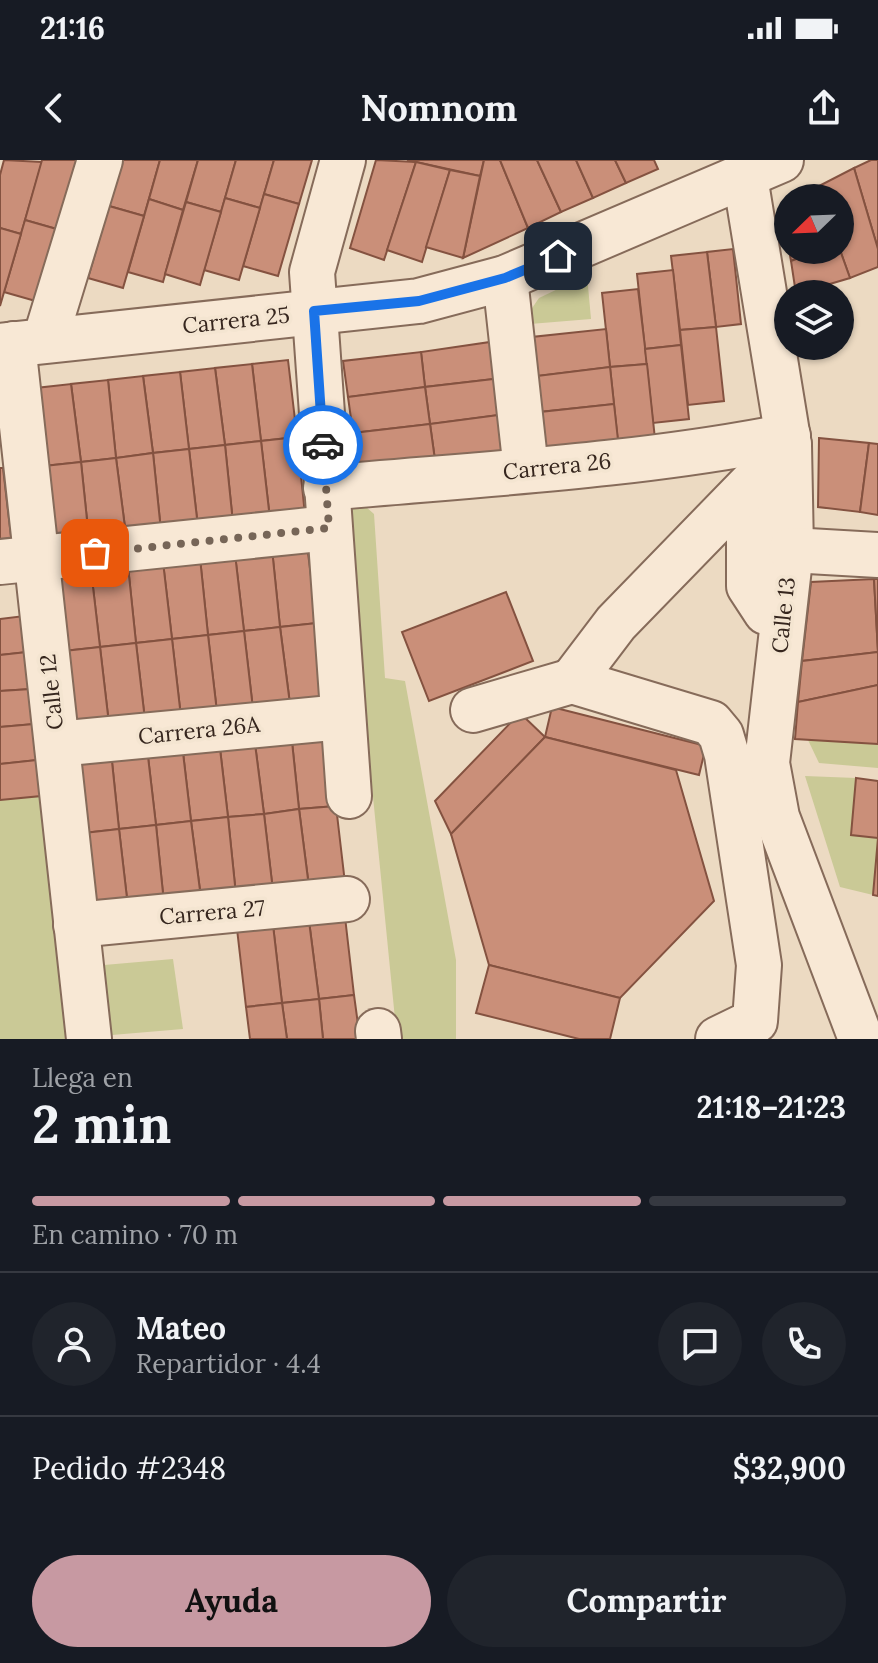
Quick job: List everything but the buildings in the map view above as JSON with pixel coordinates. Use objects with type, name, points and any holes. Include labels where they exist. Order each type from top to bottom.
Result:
[{"type":"street","name":"Calle 12","points":[[89,1039],[57,744],[18,561],[20,343],[100,160]]},
{"type":"street","points":[[343,160],[312,272],[349,796]]},
{"type":"street","name":"Carrera 25","points":[[20,343],[419,301],[505,278],[763,169]]},
{"type":"street","name":"Calle 13","points":[[763,169],[789,440],[791,550],[767,763],[777,817],[863,1027]]},
{"type":"street","points":[[505,278],[526,470]]},
{"type":"street","points":[[572,681],[616,623],[749,487],[789,440]]},
{"type":"street","name":"Carrera 26","points":[[18,561],[526,470],[789,440]]},
{"type":"street","points":[[749,487],[749,586],[766,612],[783,616]]},
{"type":"street","points":[[791,550],[878,555]]},
{"type":"street","points":[[473,710],[572,681],[711,723],[721,735],[727,755],[759,965],[752,1033]]},
{"type":"street","name":"Carrera 26A","points":[[57,744],[342,717]]},
{"type":"street","name":"Carrera 27","points":[[76,925],[347,899]]},
{"type":"shaded area","points":[[587,275],[591,319],[530,324],[528,314],[539,298]]},
{"type":"shaded area","points":[[357,499],[374,514],[385,678],[405,681],[456,960],[456,1039],[397,1039],[345,514]]},
{"type":"shaded area","points":[[808,740],[878,744],[878,768],[819,763]]},
{"type":"shaded area","points":[[805,776],[856,778],[851,834],[878,838],[873,895],[840,887]]},
{"type":"shaded area","points":[[41,796],[68,1039],[0,1039],[0,800]]},
{"type":"shaded area","points":[[173,959],[183,1029],[112,1035],[104,965]]},
{"type":"way so far","points":[[95,553],[329,528],[323,445]]},
{"type":"route","points":[[323,445],[314,311],[419,301],[505,278],[558,256]]}]
